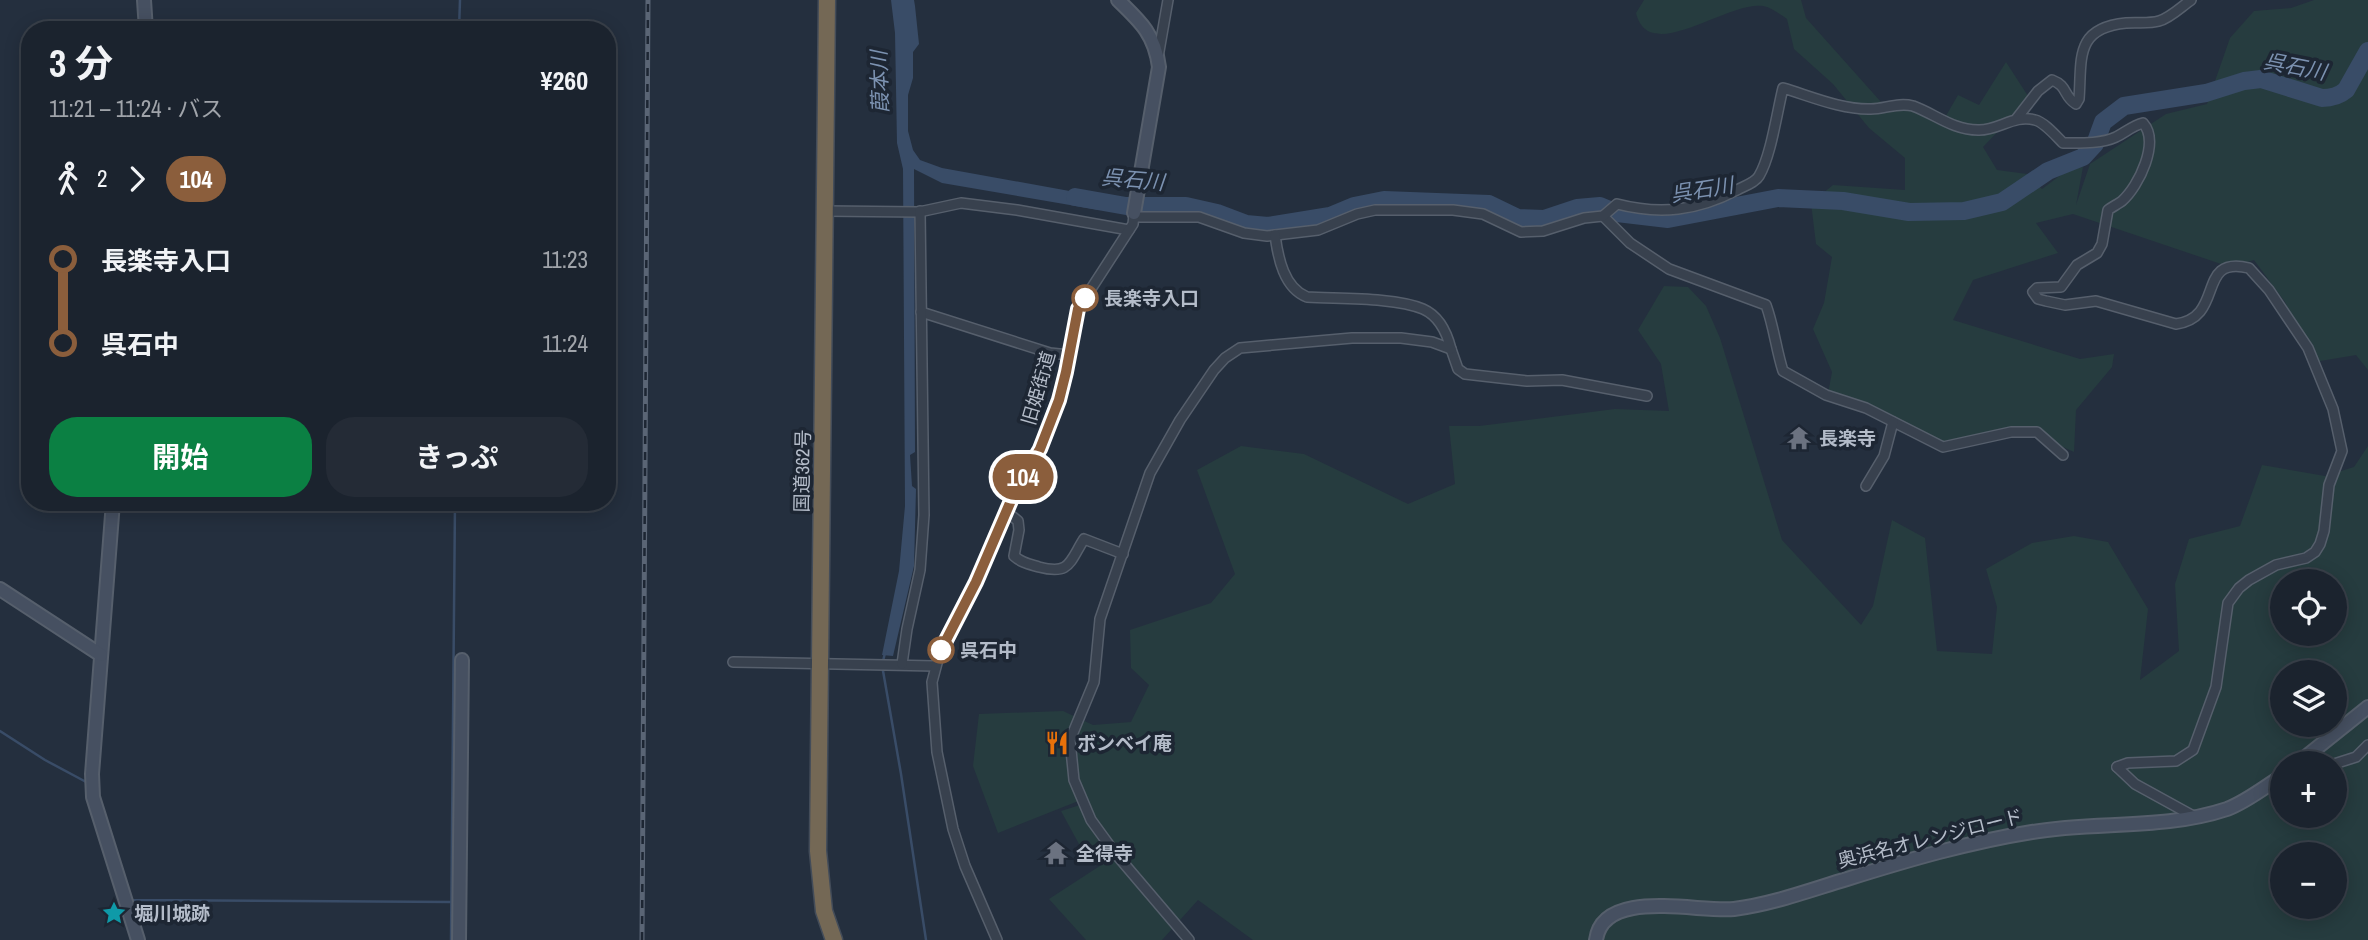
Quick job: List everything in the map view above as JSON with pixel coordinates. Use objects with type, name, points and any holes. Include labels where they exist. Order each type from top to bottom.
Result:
[{"type":"highway","name":"国道362号","points":[[827,0],[818,851],[824,911],[834,940]]},
{"type":"street","points":[[144,0],[145,21]]},
{"type":"street","points":[[1118,0],[1146,28],[1158,58]]},
{"type":"street","name":"旧姫街道","points":[[997,940],[965,866],[953,828],[937,752],[932,690],[935,666],[1016,489],[1040,449],[1059,400],[1078,309],[1129,230],[1159,74],[1158,58],[1168,0]]},
{"type":"street","points":[[1134,215],[1199,218],[1244,233],[1275,235],[1318,230],[1357,214],[1375,210],[1473,212],[1521,232],[1543,231],[1584,218],[1604,215],[1616,204],[1676,211],[1717,201],[1757,180],[1764,166],[1783,88],[1848,107],[1872,110],[1891,105],[1912,106],[1956,127],[1979,130],[1996,127],[2017,118],[2038,91],[2052,80],[2061,84],[2071,101],[2076,104],[2079,99],[2080,55],[2083,44],[2097,30],[2115,24],[2158,21],[2191,0]]},
{"type":"street","points":[[2017,118],[2036,120],[2063,143],[2115,138],[2143,123],[2147,128],[2150,144],[2139,178],[2123,200],[2108,209],[2102,244],[2096,253],[2077,265],[2061,287],[2037,288],[2033,292],[2038,299],[2065,305],[2096,301],[2176,324],[2185,322],[2204,309],[2219,272],[2230,267],[2249,268],[2269,290],[2308,348],[2333,409],[2342,451],[2329,485],[2320,544],[2315,552],[2306,558],[2276,565],[2249,580],[2228,603],[2216,687],[2193,750],[2176,761],[2117,766],[2135,783],[2196,818]]},
{"type":"street","points":[[826,211],[920,212],[961,203],[1129,230]]},
{"type":"street","points":[[900,664],[920,570],[924,514],[920,212]]},
{"type":"street","points":[[1604,215],[1629,243],[1669,269],[1766,305],[1773,323],[1775,348],[1783,371],[1826,395],[1866,408],[1943,447],[2011,432],[2037,432],[2063,455]]},
{"type":"street","points":[[1275,235],[1284,272],[1297,293],[1307,297],[1389,302],[1424,310],[1444,327],[1458,369],[1465,374],[1527,381],[1562,380],[1647,396]]},
{"type":"street","points":[[922,312],[1050,353],[1069,355]]},
{"type":"street","points":[[1189,940],[1102,837],[1091,820],[1074,780],[1070,740],[1094,682],[1100,620],[1150,473],[1214,370],[1240,348],[1352,338],[1401,338],[1432,342],[1451,348]]},
{"type":"street","points":[[1866,486],[1884,456],[1893,422]]},
{"type":"street","points":[[112,511],[93,797],[138,940]]},
{"type":"street","points":[[1007,512],[1018,521],[1014,556],[1022,563],[1056,571],[1067,566],[1084,539],[1123,554]]},
{"type":"street","points":[[0,590],[101,655]]},
{"type":"street","points":[[459,940],[462,660]]},
{"type":"street","points":[[733,662],[935,666]]},
{"type":"street","points":[[2313,751],[2368,707]]},
{"type":"street","points":[[2347,760],[2356,757],[2368,746]]},
{"type":"street","name":"奥浜名オレンジロード","points":[[1596,940],[1608,918],[1629,907],[1732,909],[1779,900],[1931,854],[1993,839],[2046,830],[2196,818],[2230,808],[2270,786]]},
{"type":"green space","points":[[1644,0],[1801,0],[1806,18],[1881,102],[1943,121],[1958,95],[1979,105],[2006,62],[2028,96],[1983,147],[1997,170],[2027,174],[2042,189],[2070,168],[2083,167],[2076,205],[2090,164],[2166,114],[2207,104],[2230,38],[2254,11],[2291,8],[2314,0],[2368,0],[2368,370],[2356,355],[2314,362],[2285,302],[2254,260],[2230,267],[2073,214],[2036,223],[2058,253],[1973,280],[1953,320],[2080,359],[2114,354],[2112,367],[2076,410],[2074,452],[2030,432],[1943,447],[1874,412],[1827,399],[1832,372],[1813,329],[1824,303],[1832,257],[1816,244],[1811,203],[1833,185],[1905,190],[1905,158],[1869,128],[1833,84],[1794,49],[1787,19],[1776,11],[1763,6],[1747,7],[1691,28],[1656,34],[1644,28],[1636,13]]},
{"type":"green space","points":[[1664,286],[1688,287],[1706,306],[1720,338],[1782,540],[1861,625],[1873,606],[1892,520],[1925,538],[1937,651],[1992,654],[1997,607],[1986,569],[2032,543],[2074,536],[2108,542],[2148,609],[2140,680],[2179,651],[2175,584],[2189,539],[2240,526],[2262,465],[2325,476],[2354,467],[2368,446],[2368,940],[1253,940],[1198,900],[1162,940],[1086,940],[1049,899],[1112,858],[1086,798],[998,833],[973,766],[979,714],[1063,711],[1093,725],[1131,722],[1149,685],[1131,668],[1130,630],[1211,603],[1235,574],[1197,470],[1241,446],[1304,454],[1408,504],[1455,484],[1449,426],[1479,426],[1615,409],[1669,411],[1661,364],[1638,330]]},
{"type":"green space","points":[[1080,805],[1084,819],[1108,855],[1094,865],[1061,811]]},
{"type":"water","points":[[891,0],[914,0],[919,44],[913,52],[913,78],[908,95],[908,131],[913,150],[920,160],[942,168],[1097,196],[1099,210],[942,183],[914,169],[915,452],[910,455],[912,486],[916,489],[914,566],[893,656],[882,655],[899,571],[905,506],[903,169],[897,143],[895,33]]},
{"type":"waterway","points":[[459,21],[460,0]]},
{"type":"waterway","name":"呉石川","points":[[1075,197],[1126,206],[1186,206],[1217,213],[1246,224],[1268,226],[1330,216],[1354,206],[1384,200],[1489,204],[1518,218],[1544,219],[1577,208],[1600,206],[1617,213],[1668,219],[1778,198],[1843,201],[1909,212],[1964,211],[2002,202],[2048,171],[2083,157],[2095,144],[2103,122],[2124,106],[2206,93],[2244,81],[2261,79],[2322,98],[2332,97],[2346,90],[2368,51]]},
{"type":"waterway","points":[[451,940],[455,511]]},
{"type":"waterway","points":[[885,653],[882,665],[926,940]]},
{"type":"waterway","points":[[0,731],[88,783]]},
{"type":"waterway","points":[[131,898],[452,902]]},
{"type":"railway","points":[[642,940],[648,0]]},
{"type":"bus line","name":"104","points":[[941,650],[976,582],[1016,489],[1040,449],[1059,400],[1078,309],[1085,298]]},
{"type":"place","name":"長楽寺入口","points":[[1085,298]]},
{"type":"place","name":"長楽寺","points":[[1799,438]]},
{"type":"place","name":"呉石中","points":[[941,650]]},
{"type":"place","name":"ボンベイ庵","points":[[1057,743]]},
{"type":"place","name":"全得寺","points":[[1056,853]]},
{"type":"place","name":"堀川城跡","points":[[114,913]]},
{"type":"water label","name":"葭本川","points":[[880,82]]}]
